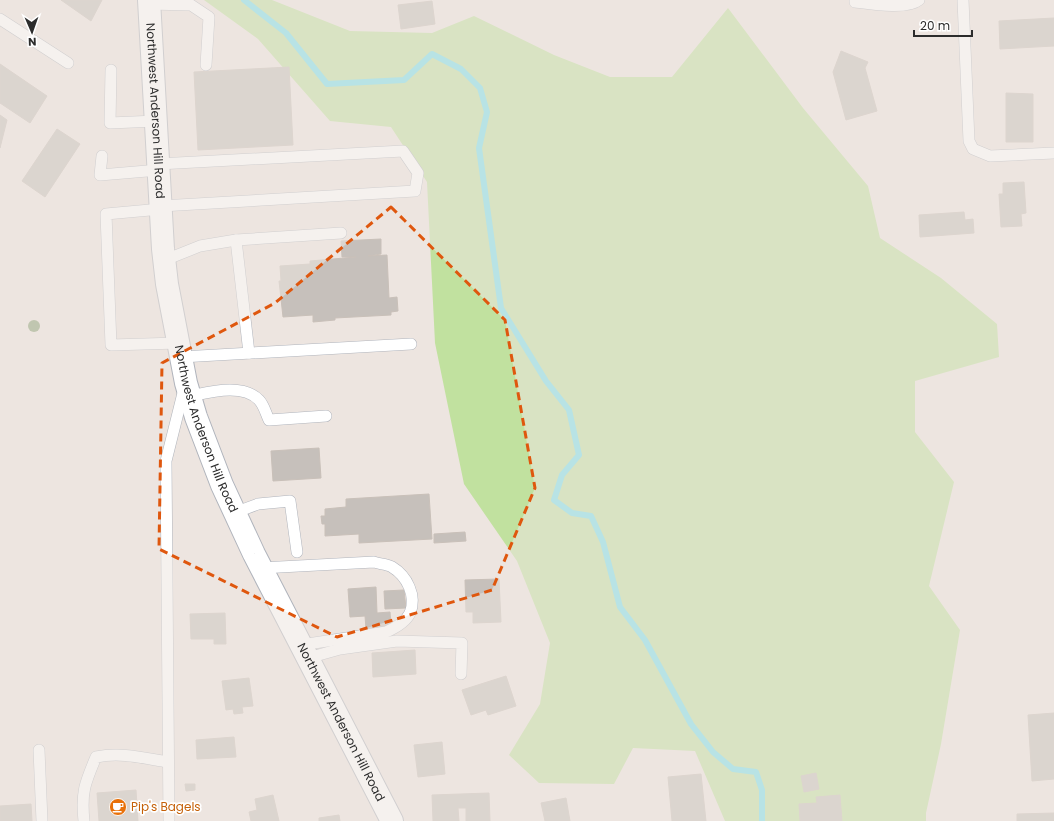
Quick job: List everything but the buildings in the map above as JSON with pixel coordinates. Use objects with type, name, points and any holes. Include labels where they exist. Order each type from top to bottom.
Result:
[{"type":"main road","name":"Northwest Anderson Hill Road","points":[[149,2],[158,167],[165,260],[179,350],[188,389],[207,448],[234,513],[392,821]]},
{"type":"lane","points":[[855,0],[855,2],[882,5],[914,4],[920,0]]},
{"type":"lane","points":[[963,0],[969,141],[973,149],[990,156],[1054,153]]},
{"type":"lane","points":[[149,2],[191,5],[210,17],[206,65]]},
{"type":"lane","points":[[0,19],[68,63]]},
{"type":"lane","points":[[111,70],[110,123],[156,121]]},
{"type":"lane","points":[[102,156],[100,175],[158,167],[403,151],[418,173],[415,191],[161,208],[106,214],[111,345],[249,353],[411,344]]},
{"type":"lane","points":[[165,260],[200,246],[236,240],[342,233]]},
{"type":"lane","points":[[236,240],[249,353]]},
{"type":"lane","points":[[169,821],[166,461],[188,389],[225,390],[248,393],[260,401],[269,420],[326,416]]},
{"type":"lane","points":[[234,513],[258,504],[290,501],[297,552]]},
{"type":"lane","points":[[261,568],[374,562],[391,566],[404,577],[410,589],[412,604],[409,614],[398,626],[386,632],[304,651]]},
{"type":"lane","points":[[304,651],[340,649],[397,641],[462,643],[461,674]]},
{"type":"lane","points":[[39,750],[42,821]]},
{"type":"lane","points":[[84,821],[82,799],[86,780],[96,757],[109,754],[129,754],[168,762]]},
{"type":"highlighted area","points":[[391,207],[505,320],[535,488],[492,590],[337,637],[159,549],[162,363],[275,303]]},
{"type":"green space","points":[[204,0],[272,0],[350,31],[432,33],[474,16],[554,55],[610,77],[672,77],[728,8],[803,108],[868,186],[880,238],[941,278],[997,324],[999,357],[915,381],[915,432],[954,482],[929,586],[960,630],[941,744],[926,813],[926,821],[725,821],[695,751],[633,748],[614,784],[539,783],[509,755],[540,704],[550,643],[517,561],[464,484],[435,343],[427,182],[391,127],[330,121],[258,39]]},
{"type":"waterway","points":[[244,0],[286,33],[327,84],[404,80],[432,54],[461,69],[480,88],[487,112],[479,148],[501,308],[546,381],[569,410],[579,455],[562,475],[554,500],[572,513],[591,516],[603,542],[620,607],[645,640],[691,724],[713,752],[733,769],[756,772],[762,790],[762,821]]},
{"type":"place","name":"Pip's Bagels","points":[[118,807]]}]
